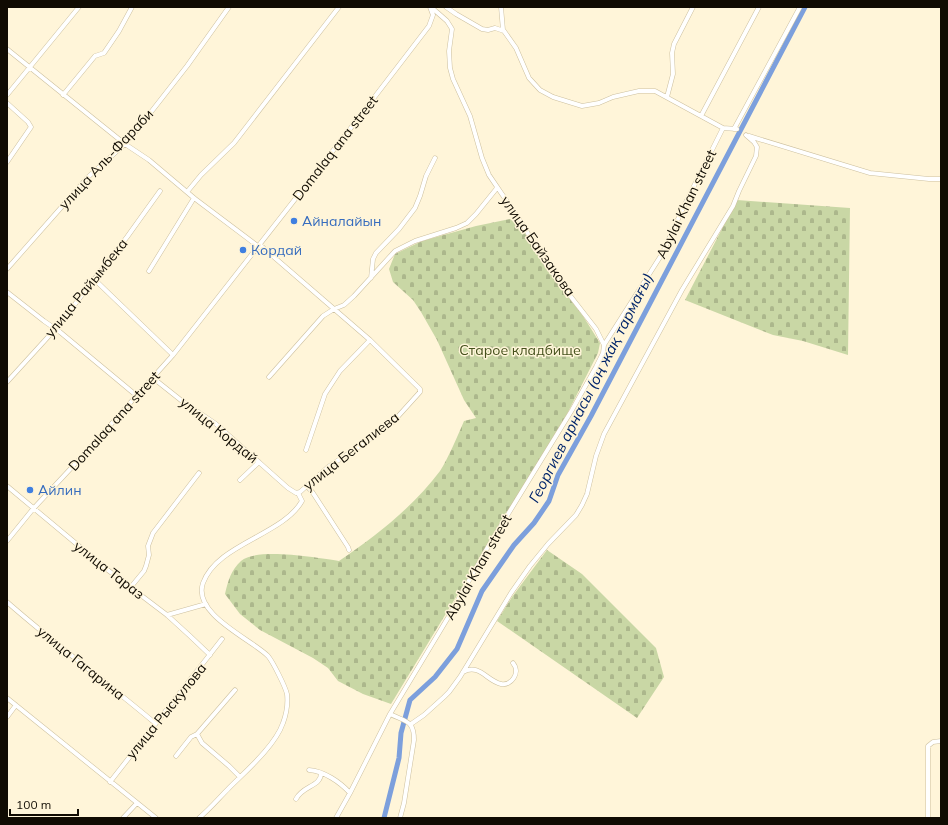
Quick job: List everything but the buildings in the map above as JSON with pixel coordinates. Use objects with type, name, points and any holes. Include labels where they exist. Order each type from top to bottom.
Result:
[{"type":"street","points":[[7,95],[79,7]]},
{"type":"street","points":[[63,95],[95,56],[104,53],[119,31],[132,7]]},
{"type":"street","name":"улица Аль-Фараби","points":[[7,269],[88,177],[125,144],[137,130],[187,66],[229,7]]},
{"type":"street","points":[[187,192],[201,175],[234,143],[339,7]]},
{"type":"street","name":"улица Байзакова","points":[[431,7],[432,14]]},
{"type":"street","name":"улица Байзакова","points":[[431,7],[447,22],[452,29],[449,51],[450,68],[453,79],[470,116],[482,158],[489,175],[523,225],[547,266],[596,328],[604,345]]},
{"type":"street","points":[[446,7],[482,29],[488,30],[495,28],[503,30]]},
{"type":"street","points":[[501,7],[503,30],[516,48],[529,78],[540,90],[553,97],[582,106],[599,103],[613,97],[648,90],[655,91],[723,128],[735,129],[800,7]]},
{"type":"street","points":[[667,97],[673,74],[672,59],[674,44],[683,20],[693,7]]},
{"type":"street","points":[[701,116],[759,7]]},
{"type":"street","name":"Domalaq ana street","points":[[7,541],[173,355],[260,246],[429,26],[432,14]]},
{"type":"street","name":"улица Бегалиева","points":[[7,49],[28,68],[125,144],[149,160],[194,198],[260,246],[370,340],[420,391],[387,427],[328,467],[297,493],[301,497],[302,503],[288,517],[222,558],[208,574],[203,584],[202,589],[206,604]]},
{"type":"street","points":[[7,104],[28,122],[31,127],[7,162]]},
{"type":"street","name":"Abylai Khan street","points":[[336,818],[390,714],[449,616],[489,545],[572,410],[603,353],[604,345],[662,254],[723,128]]},
{"type":"street","points":[[407,722],[424,715],[444,697],[463,672],[511,593],[527,570],[548,544],[576,515],[582,505],[587,494],[596,456],[604,434],[686,283],[733,206],[756,156],[757,147],[746,135],[870,173],[901,177],[941,179]]},
{"type":"street","points":[[372,278],[373,259],[376,253],[399,229],[415,208],[426,176],[435,158]]},
{"type":"street","name":"улица Байзакова","points":[[334,309],[344,305],[372,278],[395,251],[415,241],[456,228],[467,222],[476,214],[497,188]]},
{"type":"street","name":"улица Райымбека","points":[[7,382],[55,328],[127,237],[160,191]]},
{"type":"street","points":[[149,271],[194,198]]},
{"type":"street","points":[[94,279],[173,355]]},
{"type":"street","points":[[7,292],[55,328],[137,396]]},
{"type":"street","points":[[269,377],[323,316],[334,309]]},
{"type":"street","name":"улица Бегалиева","points":[[306,450],[325,394],[340,371],[370,340]]},
{"type":"street","name":"улица Кордай","points":[[153,378],[182,401],[216,424],[283,484],[297,493]]},
{"type":"street","points":[[240,480],[259,462]]},
{"type":"street","points":[[130,588],[144,571],[149,555],[148,546],[153,533],[199,473]]},
{"type":"street","name":"улица Тараз","points":[[7,486],[130,588],[167,615],[210,655]]},
{"type":"street","points":[[307,486],[335,525],[349,550]]},
{"type":"street","name":"улица Гагарина","points":[[7,602],[155,723]]},
{"type":"street","points":[[167,615],[206,604],[225,626],[269,657],[286,692],[286,712],[283,725],[270,745],[199,818]]},
{"type":"street","name":"улица Рыскулова","points":[[110,782],[222,639]]},
{"type":"street","points":[[463,672],[470,669],[475,670],[501,684],[506,684],[514,678],[516,674],[516,667],[513,663]]},
{"type":"street","points":[[176,756],[191,737],[197,734],[235,690]]},
{"type":"street","points":[[7,698],[156,818]]},
{"type":"street","points":[[7,717],[16,705]]},
{"type":"street","points":[[390,714],[407,722],[414,730],[414,740],[404,803],[400,818]]},
{"type":"street","points":[[197,734],[202,743],[240,777]]},
{"type":"street","points":[[928,818],[928,746],[933,742],[941,741]]},
{"type":"street","points":[[309,770],[321,773],[339,783],[350,793]]},
{"type":"street","points":[[296,799],[302,790],[315,784],[320,779],[321,773]]},
{"type":"street","points":[[124,818],[137,804]]},
{"type":"green space","points":[[737,200],[850,208],[848,355],[803,341],[773,335],[685,300]]},
{"type":"green space","name":"Старое кладбище","points":[[510,219],[523,230],[543,264],[583,316],[600,343],[598,353],[566,416],[391,704],[363,694],[338,681],[328,668],[313,658],[260,630],[240,614],[225,594],[226,589],[230,576],[235,568],[241,561],[249,557],[274,554],[339,561],[367,541],[406,509],[440,471],[450,454],[464,421],[476,418],[464,400],[437,340],[421,312],[413,300],[393,282],[389,269],[395,254],[422,241],[476,226]]},
{"type":"green space","points":[[547,550],[582,574],[656,648],[664,677],[637,718],[497,621],[512,597]]},
{"type":"waterway","name":"Георгиев арнасы (оң жақ тармағы)","points":[[384,818],[399,758],[401,733],[410,700],[435,677],[457,649],[482,591],[514,545],[534,523],[549,501],[558,475],[591,416],[805,7]]},
{"type":"place","name":"Айналайын","points":[[294,221]]},
{"type":"place","name":"Кордай","points":[[243,250]]},
{"type":"place","name":"Айлин","points":[[30,490]]}]
